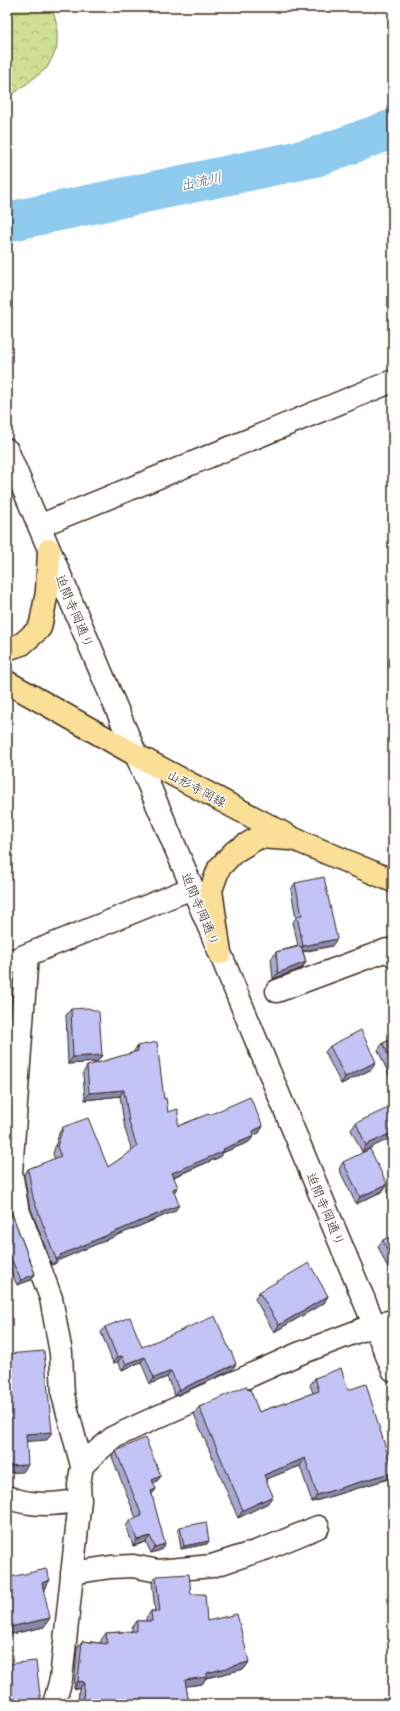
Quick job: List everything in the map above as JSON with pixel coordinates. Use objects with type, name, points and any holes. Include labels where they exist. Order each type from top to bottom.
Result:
[{"type":"main road","points":[[7,649],[22,644],[40,628],[47,592],[49,550]]},
{"type":"main road","name":"山形寺岡線","points":[[7,682],[136,756],[294,839],[393,881]]},
{"type":"main road","points":[[220,953],[211,890],[219,868],[234,852],[259,837],[294,839]]},
{"type":"street","points":[[39,526],[393,381]]},
{"type":"street","name":"迫間寺岡通り","points":[[7,450],[220,953],[384,1323],[393,1370]]},
{"type":"street","points":[[7,963],[192,888]]},
{"type":"street","points":[[277,991],[387,950],[393,955]]},
{"type":"street","points":[[27,954],[11,1172],[17,1207],[51,1298],[61,1352],[64,1395],[82,1466],[79,1485],[80,1500],[60,1679],[54,1704]]},
{"type":"street","points":[[82,1466],[114,1437],[298,1354],[384,1323]]},
{"type":"street","points":[[7,1497],[37,1504],[59,1504],[80,1500]]},
{"type":"street","points":[[72,1573],[111,1567],[133,1566],[158,1571],[212,1566],[268,1548],[318,1526]]},
{"type":"green space","points":[[7,7],[52,7],[57,26],[57,48],[47,68],[16,92],[7,95]]},
{"type":"building","points":[[324,877],[337,939],[303,946],[297,916],[302,915],[295,883]]},
{"type":"building","points":[[301,946],[306,962],[278,973],[276,952]]},
{"type":"building","points":[[7,1004],[11,1025],[7,1026]]},
{"type":"building","points":[[88,1008],[99,1012],[102,1055],[73,1057],[71,1009]]},
{"type":"building","points":[[361,1030],[376,1062],[345,1077],[330,1046]]},
{"type":"building","points":[[393,1039],[393,1067],[383,1043]]},
{"type":"building","points":[[157,1042],[164,1099],[166,1098],[168,1112],[178,1109],[178,1126],[208,1114],[209,1115],[250,1097],[263,1126],[253,1131],[254,1136],[223,1149],[224,1151],[172,1173],[178,1187],[173,1189],[179,1205],[60,1255],[61,1257],[56,1259],[33,1198],[28,1169],[61,1156],[57,1147],[63,1127],[88,1118],[108,1167],[137,1147],[129,1122],[124,1090],[89,1093],[87,1066],[138,1051],[137,1046]]},
{"type":"building","points":[[390,1107],[393,1114],[393,1132],[366,1145],[356,1123]]},
{"type":"building","points":[[370,1149],[387,1184],[360,1197],[343,1162]]},
{"type":"building","points":[[7,1194],[9,1206],[35,1274],[21,1280],[7,1250]]},
{"type":"building","points":[[393,1235],[393,1264],[383,1240]]},
{"type":"building","points":[[309,1263],[328,1296],[279,1325],[259,1292]]},
{"type":"building","points":[[215,1316],[236,1364],[179,1390],[171,1371],[154,1378],[145,1357],[126,1364],[122,1356],[117,1357],[105,1327],[130,1317],[142,1347]]},
{"type":"building","points":[[44,1351],[52,1432],[26,1434],[28,1465],[7,1466],[7,1354]]},
{"type":"building","points":[[341,1368],[348,1390],[366,1384],[393,1472],[317,1495],[305,1458],[264,1475],[273,1496],[243,1510],[199,1407],[246,1386],[248,1390],[250,1389],[259,1412],[319,1391],[315,1378]]},
{"type":"building","points":[[145,1438],[161,1476],[152,1480],[156,1489],[151,1491],[165,1544],[155,1547],[150,1536],[137,1540],[130,1520],[142,1516],[116,1451]]},
{"type":"building","points":[[206,1522],[209,1541],[184,1546],[180,1527]]},
{"type":"building","points":[[46,1569],[50,1580],[42,1583],[50,1618],[10,1627],[7,1613],[7,1578]]},
{"type":"building","points":[[189,1574],[191,1594],[205,1594],[207,1621],[237,1614],[249,1662],[207,1673],[207,1677],[185,1680],[189,1704],[83,1704],[84,1682],[78,1681],[82,1641],[107,1644],[106,1633],[137,1631],[137,1621],[152,1621],[151,1611],[160,1612],[156,1576]]},
{"type":"building","points":[[36,1661],[41,1704],[10,1704],[7,1664]]},
{"type":"waterway","name":"出流川","points":[[7,222],[315,157],[393,129]]}]
